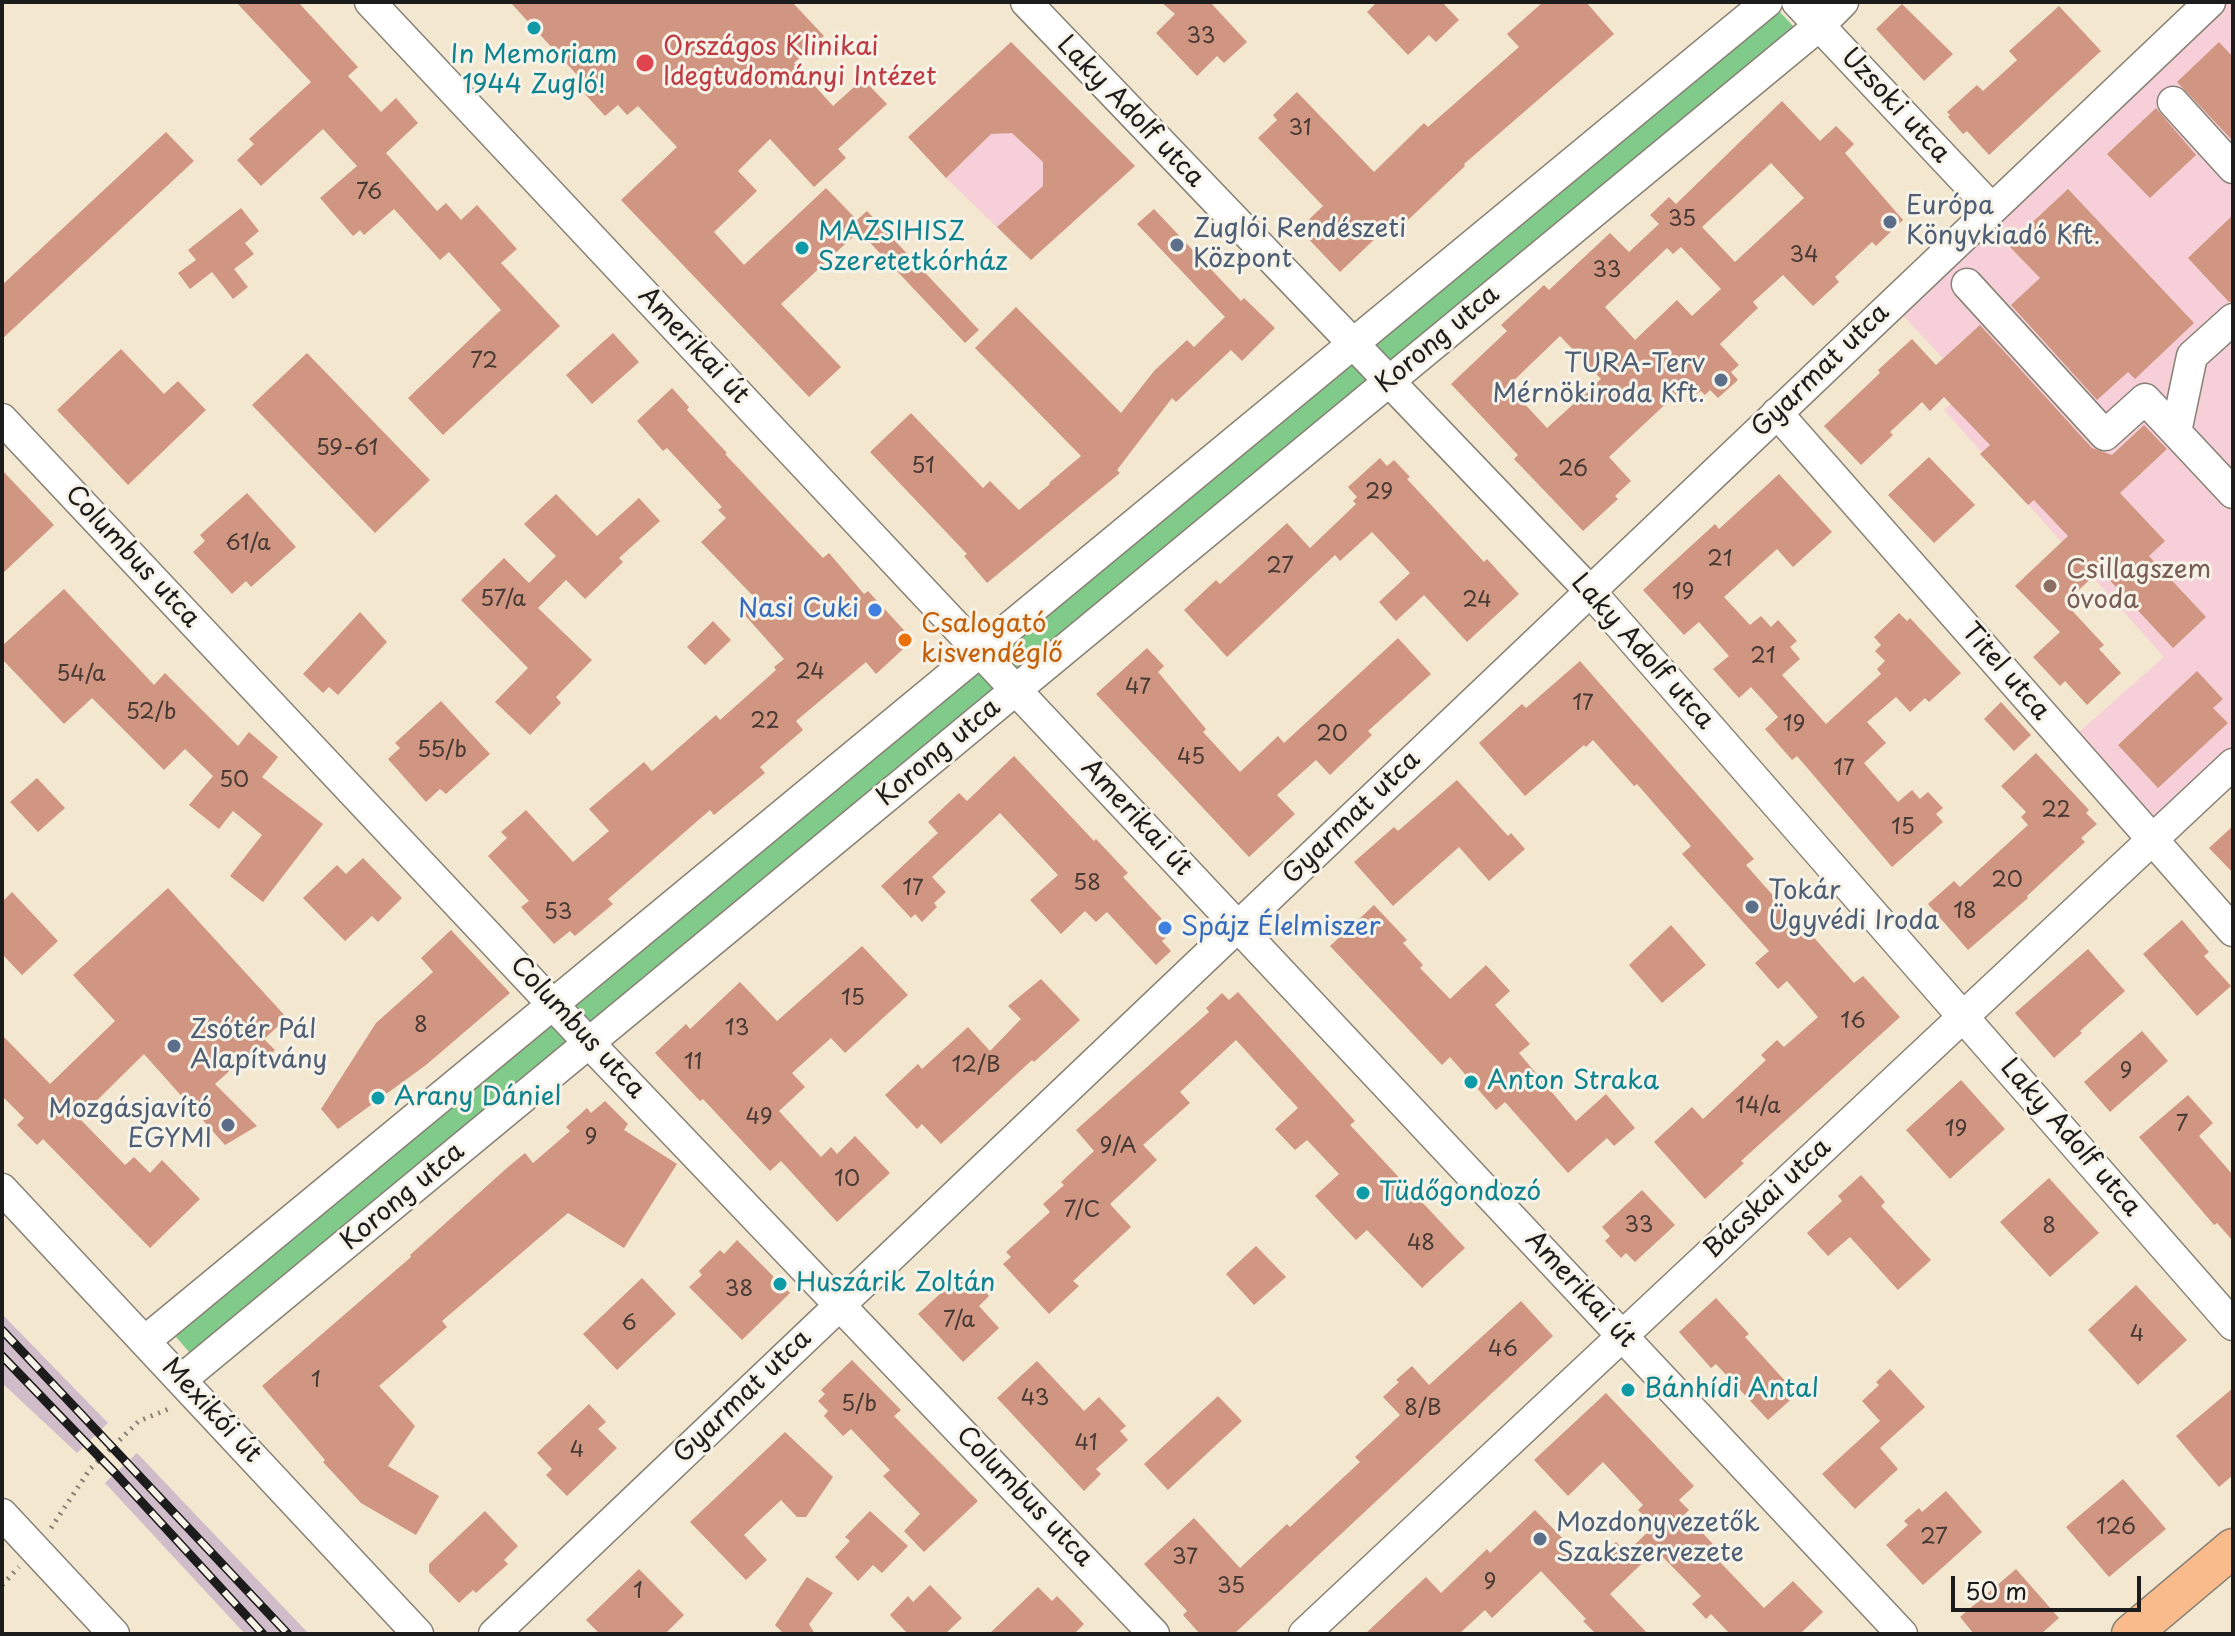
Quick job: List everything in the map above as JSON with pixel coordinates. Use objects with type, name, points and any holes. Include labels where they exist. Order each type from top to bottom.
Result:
[{"type":"main road","points":[[2131,1634],[2233,1548]]},
{"type":"street","name":"Amerikai út","points":[[370,2],[1902,1634]]},
{"type":"street","name":"Laky Adolf utca","points":[[1026,2],[1590,591],[2233,1325]]},
{"type":"street","name":"Korong utca","points":[[145,1341],[1767,2]]},
{"type":"street","name":"Uzsoki utca","points":[[1797,2],[1992,209]]},
{"type":"street","name":"Korong utca","points":[[181,1380],[1820,25],[1843,2]]},
{"type":"street","name":"Gyarmat utca","points":[[494,1634],[2210,2]]},
{"type":"street","points":[[2173,102],[2233,168]]},
{"type":"street","points":[[1967,284],[2105,435],[2145,399],[2233,493]]},
{"type":"street","points":[[2176,432],[2192,356],[2233,319]]},
{"type":"street","name":"Titel utca","points":[[1777,413],[2233,931]]},
{"type":"street","name":"Columbus utca","points":[[2,419],[589,1043],[1154,1634]]},
{"type":"street","name":"Bácskai utca","points":[[1304,1634],[2233,764]]},
{"type":"street","name":"Mexikói út","points":[[2,1189],[418,1634]]},
{"type":"street","points":[[2,1514],[114,1634]]},
{"type":"path","points":[[37,1549],[90,1469],[139,1421]]},
{"type":"shaded area","points":[[2210,2],[2233,2],[2233,764],[2152,840],[2079,732],[2164,657],[1944,410],[1970,387],[1892,304]]},
{"type":"shaded area","points":[[1011,42],[1135,166],[1031,260],[946,178],[909,137]]},
{"type":"shaded area","points":[[2,1314],[108,1423],[77,1453],[2,1383]]},
{"type":"shaded area","points":[[137,1453],[309,1634],[245,1634],[105,1483]]},
{"type":"green space","points":[[1777,9],[1796,29],[195,1359],[171,1331]]},
{"type":"building","points":[[236,2],[298,2],[358,67],[348,76],[381,112],[396,98],[418,123],[386,153],[437,211],[446,203],[461,220],[477,205],[517,249],[501,263],[560,326],[443,435],[408,398],[501,310],[449,252],[440,260],[394,209],[364,235],[360,230],[353,236],[320,198],[357,166],[323,129],[261,186],[237,160],[254,144],[249,139],[311,82]]},
{"type":"building","points":[[510,2],[792,2],[824,36],[794,63],[833,106],[863,79],[887,104],[838,149],[846,158],[814,187],[770,139],[738,171],[757,191],[714,232],[744,265],[826,188],[857,220],[867,211],[979,330],[965,343],[859,231],[781,304],[841,367],[809,397],[621,200],[677,147],[638,106],[627,115],[618,105],[605,116],[584,93],[589,88]]},
{"type":"building","points":[[1161,2],[1210,2],[1247,42],[1224,63],[1217,56],[1197,76],[1156,33],[1175,14]]},
{"type":"building","points":[[1377,2],[1442,2],[1459,20],[1436,42],[1429,35],[1408,55],[1367,12]]},
{"type":"building","points":[[1543,2],[1586,2],[1614,34],[1464,164],[1407,221],[1401,214],[1340,272],[1299,229],[1323,206],[1258,138],[1277,120],[1273,115],[1297,92],[1374,172],[1424,123],[1428,127],[1519,47],[1507,34]]},
{"type":"building","points":[[1902,4],[1953,54],[1924,81],[1876,29]]},
{"type":"building","points":[[2059,6],[2101,51],[1989,155],[1967,131],[1963,134],[1947,112],[1977,85],[1983,91],[2017,60],[2009,51]]},
{"type":"building","points":[[1011,42],[1135,166],[1031,260],[997,227],[1043,186],[1043,162],[1012,133],[991,134],[946,178],[908,137]]},
{"type":"building","points":[[2219,42],[2233,57],[2233,141],[2177,82]]},
{"type":"building","points":[[1782,101],[1820,141],[1836,126],[1854,144],[1845,153],[1903,220],[1876,246],[1872,242],[1835,277],[1839,282],[1813,306],[1783,275],[1753,302],[1758,308],[1720,344],[1739,365],[1731,372],[1738,380],[1718,398],[1710,390],[1705,395],[1701,391],[1697,394],[1687,384],[1609,457],[1631,481],[1615,496],[1618,499],[1583,531],[1514,459],[1518,455],[1451,384],[1507,331],[1501,325],[1544,285],[1549,290],[1610,233],[1629,252],[1659,224],[1650,215],[1669,197],[1676,204]],"holes":[[[1771,163],[1804,198],[1735,262],[1702,227]],[[1681,247],[1721,289],[1692,316],[1677,300],[1635,340],[1605,307],[1667,248],[1673,254]],[[1560,336],[1601,379],[1547,428],[1508,386]]]},
{"type":"building","points":[[2156,108],[2196,155],[2150,198],[2107,154]]},
{"type":"building","points":[[166,132],[194,161],[2,339],[2,285]]},
{"type":"building","points":[[2068,189],[2194,323],[2135,379],[2128,372],[2097,400],[2011,305],[2040,278],[2008,245]]},
{"type":"building","points":[[241,208],[259,231],[245,243],[254,254],[234,269],[248,287],[233,299],[212,272],[190,289],[178,273],[196,260],[188,250]]},
{"type":"building","points":[[1154,209],[1241,301],[1244,298],[1275,328],[1242,361],[1231,350],[1176,402],[1172,398],[1117,470],[1120,473],[987,583],[964,556],[967,554],[870,452],[911,413],[983,488],[990,481],[1019,510],[1050,484],[1081,456],[975,348],[1016,307],[1121,413],[1154,371],[1187,340],[1194,347],[1225,317],[1137,224]]},
{"type":"building","points":[[2233,215],[2233,301],[2229,302],[2188,258]]},
{"type":"building","points":[[1980,325],[2092,448],[2112,455],[2144,425],[2167,449],[2120,493],[2165,541],[2149,556],[2206,617],[2173,648],[2100,570],[2065,603],[2104,645],[2099,649],[2121,673],[2087,705],[2065,681],[2060,686],[2033,657],[2060,632],[2015,586],[2068,536],[2034,500],[2028,505],[1980,454],[1990,445],[1944,397],[1930,411],[1922,402],[1861,465],[1824,426],[1912,339],[1936,365]]},
{"type":"building","points":[[613,333],[639,362],[592,404],[566,375]]},
{"type":"building","points":[[121,349],[164,394],[178,381],[206,410],[128,485],[57,410]]},
{"type":"building","points":[[307,353],[430,480],[375,533],[252,405]]},
{"type":"building","points":[[672,388],[725,454],[823,558],[829,553],[864,594],[868,591],[913,640],[876,674],[866,662],[796,721],[803,730],[760,767],[765,773],[714,815],[710,810],[608,899],[613,904],[575,936],[570,931],[554,944],[521,907],[529,901],[488,856],[507,838],[501,832],[526,810],[573,862],[609,831],[589,809],[644,762],[652,771],[716,715],[720,720],[776,670],[774,667],[784,659],[742,612],[756,599],[701,542],[726,518],[718,510],[722,507],[667,448],[663,451],[637,421]]},
{"type":"building","points":[[1929,457],[1975,505],[1934,543],[1888,495]]},
{"type":"building","points":[[1380,458],[1387,466],[1394,460],[1410,477],[1407,479],[1484,562],[1487,559],[1519,594],[1467,642],[1424,595],[1396,621],[1379,602],[1410,573],[1372,532],[1340,561],[1335,555],[1227,657],[1184,610],[1216,580],[1220,584],[1287,523],[1310,548],[1356,504],[1353,501],[1357,497],[1348,487]]},
{"type":"building","points":[[2,470],[54,525],[2,574]]},
{"type":"building","points":[[1779,474],[1832,532],[1793,567],[1777,549],[1724,597],[1750,625],[1761,616],[1771,627],[1778,620],[1797,641],[1790,647],[1800,659],[1782,675],[1826,724],[1881,674],[1877,669],[1885,661],[1875,651],[1881,645],[1874,637],[1899,613],[1907,621],[1910,618],[1961,673],[1929,702],[1925,698],[1910,712],[1896,697],[1867,722],[1886,743],[1864,763],[1898,802],[1912,790],[1920,799],[1928,792],[1943,808],[1936,814],[1943,822],[1892,867],[1797,756],[1792,760],[1765,729],[1778,717],[1751,687],[1739,698],[1713,669],[1729,656],[1699,622],[1684,635],[1643,590],[1715,524],[1719,529]]},
{"type":"building","points":[[247,493],[296,547],[251,587],[246,581],[232,594],[193,552],[205,541],[200,535]]},
{"type":"building","points":[[556,494],[597,536],[639,498],[660,521],[619,558],[623,562],[585,599],[566,580],[538,608],[592,660],[556,697],[561,703],[530,735],[495,702],[528,668],[461,600],[504,558],[529,583],[556,556],[524,524]]},
{"type":"building","points":[[64,589],[154,685],[165,673],[238,746],[249,732],[278,757],[262,777],[323,824],[263,902],[230,876],[262,835],[233,811],[219,829],[189,805],[213,776],[185,749],[164,770],[92,698],[64,724],[2,659],[2,646]]},
{"type":"building","points":[[360,612],[387,642],[338,695],[329,687],[323,693],[303,674]]},
{"type":"building","points":[[713,621],[731,640],[705,665],[687,647]]},
{"type":"building","points":[[1398,638],[1431,674],[1368,731],[1372,735],[1330,775],[1316,760],[1277,795],[1295,814],[1249,857],[1096,694],[1147,648],[1164,666],[1158,672],[1206,729],[1203,732],[1240,772],[1278,736],[1284,743]]},
{"type":"building","points":[[1580,661],[1754,859],[1746,865],[1799,925],[1801,923],[1854,983],[1863,976],[1900,1017],[1741,1161],[1744,1163],[1705,1199],[1654,1142],[1692,1107],[1703,1119],[1766,1060],[1761,1055],[1777,1040],[1784,1047],[1818,1017],[1787,981],[1778,989],[1755,963],[1769,951],[1682,854],[1691,846],[1637,784],[1634,786],[1593,740],[1525,796],[1479,743],[1522,704],[1526,708]]},
{"type":"building","points":[[2197,671],[2223,699],[2213,708],[2228,723],[2158,788],[2118,745]]},
{"type":"building","points":[[441,701],[490,754],[446,794],[440,789],[426,802],[388,759],[400,748],[395,743]]},
{"type":"building","points":[[2001,702],[2031,735],[2014,751],[1984,719]]},
{"type":"building","points":[[2036,753],[2089,810],[2086,813],[2097,824],[2081,838],[2085,842],[2028,898],[1968,950],[1928,904],[1954,881],[1960,887],[2028,825],[2021,817],[2026,812],[2001,786]]},
{"type":"building","points":[[1014,756],[1128,873],[1123,877],[1173,931],[1162,941],[1171,951],[1156,965],[1107,912],[1096,922],[1085,911],[1061,934],[1030,900],[1058,875],[1000,813],[932,877],[946,892],[934,903],[937,907],[922,922],[915,914],[911,918],[881,886],[938,833],[928,822],[959,793],[967,801]]},
{"type":"building","points":[[37,778],[65,808],[38,832],[10,802]]},
{"type":"building","points":[[1457,780],[1508,836],[1511,833],[1525,849],[1489,881],[1459,847],[1393,906],[1354,862],[1394,827],[1398,831]]},
{"type":"building","points":[[2233,826],[2233,873],[2209,848]]},
{"type":"building","points":[[363,858],[402,898],[378,922],[372,916],[345,941],[303,898],[337,865],[346,874]]},
{"type":"building","points":[[168,888],[287,1018],[264,1039],[275,1050],[256,1068],[245,1057],[215,1084],[257,1126],[225,1145],[144,1054],[79,1118],[125,1165],[134,1157],[150,1173],[162,1160],[200,1199],[150,1248],[43,1139],[37,1145],[17,1125],[24,1118],[2,1096],[2,1035],[50,1084],[115,1021],[73,975]]},
{"type":"building","points":[[12,892],[58,941],[22,975],[2,954],[2,902]]},
{"type":"building","points":[[1374,905],[1407,940],[1403,943],[1423,965],[1420,968],[1450,999],[1486,965],[1510,991],[1495,1005],[1530,1044],[1519,1053],[1576,1121],[1606,1094],[1635,1128],[1614,1146],[1607,1138],[1568,1173],[1505,1102],[1496,1110],[1450,1057],[1442,1065],[1330,946]]},
{"type":"building","points":[[2182,920],[2209,952],[2204,956],[2231,986],[2197,1016],[2143,954]]},
{"type":"building","points":[[1671,925],[1706,965],[1662,1003],[1629,965]]},
{"type":"building","points":[[451,930],[510,993],[426,1065],[338,1129],[321,1109],[376,1023],[433,972],[421,958]]},
{"type":"building","points":[[862,946],[908,995],[845,1053],[831,1038],[792,1073],[805,1087],[779,1111],[821,1157],[831,1147],[837,1154],[855,1136],[890,1173],[837,1222],[781,1161],[770,1171],[655,1053],[686,1024],[690,1029],[740,982],[777,1021]]},
{"type":"building","points":[[2088,949],[2125,991],[2054,1058],[2015,1013]]},
{"type":"building","points":[[1041,979],[1080,1020],[941,1144],[922,1124],[917,1129],[885,1095],[918,1064],[922,1069],[968,1027],[990,1051],[1021,1019],[1008,1006]]},
{"type":"building","points":[[1238,992],[1355,1121],[1350,1125],[1465,1248],[1422,1288],[1367,1230],[1356,1240],[1315,1196],[1339,1174],[1307,1140],[1295,1150],[1275,1129],[1298,1108],[1236,1040],[1180,1092],[1190,1103],[1143,1145],[1157,1160],[1110,1204],[1131,1227],[1073,1281],[1079,1286],[1049,1314],[1003,1264],[1011,1257],[1006,1252],[1050,1212],[1043,1204],[1094,1151],[1076,1130],[1209,1012],[1206,1008],[1222,993],[1229,1000]]},
{"type":"building","points":[[2142,1031],[2168,1061],[2110,1112],[2084,1082]]},
{"type":"building","points":[[1961,1080],[2005,1129],[1950,1179],[1906,1130]]},
{"type":"building","points":[[2188,1095],[2213,1123],[2199,1136],[2233,1175],[2233,1241],[2217,1223],[2214,1225],[2139,1137]]},
{"type":"building","points":[[605,1101],[628,1124],[624,1130],[677,1164],[624,1248],[568,1213],[442,1321],[447,1327],[379,1386],[415,1426],[388,1466],[439,1496],[416,1535],[361,1503],[323,1462],[325,1460],[262,1386],[411,1257],[508,1167],[525,1153],[533,1163],[570,1131],[566,1127],[587,1108],[591,1113]]},
{"type":"building","points":[[1861,1175],[1885,1202],[1881,1206],[1931,1260],[1898,1290],[1850,1237],[1828,1256],[1807,1233],[1842,1201],[1838,1196]]},
{"type":"building","points":[[2049,1178],[2099,1233],[2050,1277],[2000,1222]]},
{"type":"building","points":[[1642,1190],[1675,1225],[1635,1262],[1626,1253],[1621,1258],[1605,1241],[1610,1236],[1602,1227]]},
{"type":"building","points":[[737,1240],[790,1293],[742,1340],[689,1287],[702,1275],[699,1271],[720,1250],[724,1254]]},
{"type":"building","points":[[1256,1246],[1286,1277],[1254,1305],[1226,1274]]},
{"type":"building","points":[[642,1278],[676,1314],[617,1370],[583,1334]]},
{"type":"building","points":[[963,1278],[969,1285],[975,1279],[989,1296],[979,1306],[999,1328],[963,1362],[918,1314],[954,1281],[956,1284]]},
{"type":"building","points":[[2136,1285],[2187,1340],[2138,1385],[2088,1330]]},
{"type":"building","points":[[1716,1298],[1749,1334],[1745,1337],[1797,1394],[1768,1420],[1716,1364],[1711,1368],[1679,1332]]},
{"type":"building","points":[[1521,1301],[1553,1336],[1234,1634],[1200,1634],[1183,1615],[1187,1611],[1144,1564],[1194,1518],[1240,1568],[1360,1462],[1355,1457],[1400,1415],[1383,1397],[1399,1382],[1396,1380],[1412,1366],[1429,1385]]},
{"type":"building","points":[[852,1360],[901,1410],[894,1416],[978,1501],[924,1552],[904,1531],[920,1514],[883,1476],[890,1470],[851,1429],[843,1436],[824,1416],[828,1411],[818,1401],[825,1394],[821,1390]]},
{"type":"building","points":[[1037,1361],[1084,1411],[1099,1397],[1126,1426],[1120,1431],[1128,1440],[1096,1469],[1101,1474],[1084,1491],[997,1398]]},
{"type":"building","points":[[1890,1369],[1925,1407],[1880,1448],[1898,1469],[1855,1509],[1822,1474],[1880,1421],[1862,1401]]},
{"type":"building","points":[[2233,1388],[2233,1475],[2219,1487],[2176,1436]]},
{"type":"building","points":[[1606,1393],[1694,1486],[1679,1500],[1689,1510],[1685,1514],[1723,1555],[1718,1560],[1764,1608],[1793,1581],[1823,1612],[1800,1634],[1730,1634],[1711,1614],[1706,1619],[1692,1604],[1701,1596],[1656,1550],[1610,1594],[1648,1634],[1596,1634],[1541,1571],[1492,1618],[1485,1610],[1459,1634],[1365,1634],[1426,1577],[1441,1593],[1487,1549],[1490,1553],[1535,1510],[1574,1550],[1577,1548],[1593,1564],[1616,1542],[1626,1553],[1654,1526],[1638,1510],[1643,1505],[1603,1462],[1568,1496],[1534,1460]]},
{"type":"building","points":[[1218,1396],[1242,1421],[1168,1490],[1144,1464]]},
{"type":"building","points":[[589,1404],[606,1422],[598,1429],[617,1448],[567,1496],[546,1475],[552,1469],[537,1453]]},
{"type":"building","points":[[785,1432],[833,1477],[806,1517],[797,1517],[781,1500],[744,1535],[767,1560],[746,1580],[690,1522]]},
{"type":"building","points":[[2123,1479],[2166,1529],[2109,1577],[2066,1527]]},
{"type":"building","points":[[1946,1491],[1982,1532],[1923,1585],[1886,1545],[1908,1525],[1904,1521],[1919,1508],[1922,1512]]},
{"type":"building","points":[[485,1511],[518,1546],[504,1560],[508,1564],[476,1593],[473,1590],[459,1603],[429,1572],[429,1564]]},
{"type":"building","points":[[870,1511],[908,1546],[882,1573],[873,1565],[858,1581],[835,1557],[850,1541],[845,1537]]},
{"type":"building","points":[[639,1569],[684,1615],[665,1634],[600,1634],[586,1620]]},
{"type":"building","points":[[2016,1569],[2059,1618],[2041,1634],[1974,1634],[1960,1617]]},
{"type":"building","points":[[807,1577],[833,1593],[809,1624],[815,1634],[784,1634],[775,1625]]},
{"type":"building","points":[[930,1585],[962,1618],[945,1634],[908,1634],[890,1615],[908,1596],[913,1602]]},
{"type":"building","points":[[1038,1587],[1052,1601],[1057,1596],[1084,1624],[1074,1634],[989,1634]]},
{"type":"railway","points":[[2,1330],[288,1634]]},
{"type":"railway","points":[[2,1356],[263,1634]]},
{"type":"place","name":"In Memoriam 1944 Zugló!","points":[[534,28]]},
{"type":"place","name":"Országos Klinikai Idegtudományi Intézet","points":[[645,63]]},
{"type":"place","name":"Európa Könyvkiadó Kft.","points":[[1890,222]]},
{"type":"place","name":"Zuglói Rendészeti Központ","points":[[1177,245]]},
{"type":"place","name":"MAZSIHISZ Szeretetkórház","points":[[802,248]]},
{"type":"place","name":"TURA-Terv Mérnökiroda Kft.","points":[[1721,380]]},
{"type":"place","name":"Csillagszem óvoda","points":[[2050,586]]},
{"type":"place","name":"Nasi Cuki","points":[[875,610]]},
{"type":"place","name":"Csalogató kisvendéglő","points":[[905,640]]},
{"type":"place","name":"Tokár Ügyvédi Iroda","points":[[1752,907]]},
{"type":"place","name":"Spájz Élelmiszer","points":[[1165,928]]},
{"type":"place","name":"Zsótér Pál Alapítvány","points":[[174,1046]]},
{"type":"place","name":"Anton Straka","points":[[1471,1082]]},
{"type":"place","name":"Arany Dániel","points":[[378,1098]]},
{"type":"place","name":"Mozgásjavító EGYMI","points":[[228,1125]]},
{"type":"place","name":"Tüdőgondozó","points":[[1363,1193]]},
{"type":"place","name":"Huszárik Zoltán","points":[[780,1284]]},
{"type":"place","name":"Bánhídi Antal","points":[[1628,1390]]},
{"type":"place","name":"Mozdonyvezetők Szakszervezete","points":[[1540,1539]]}]
